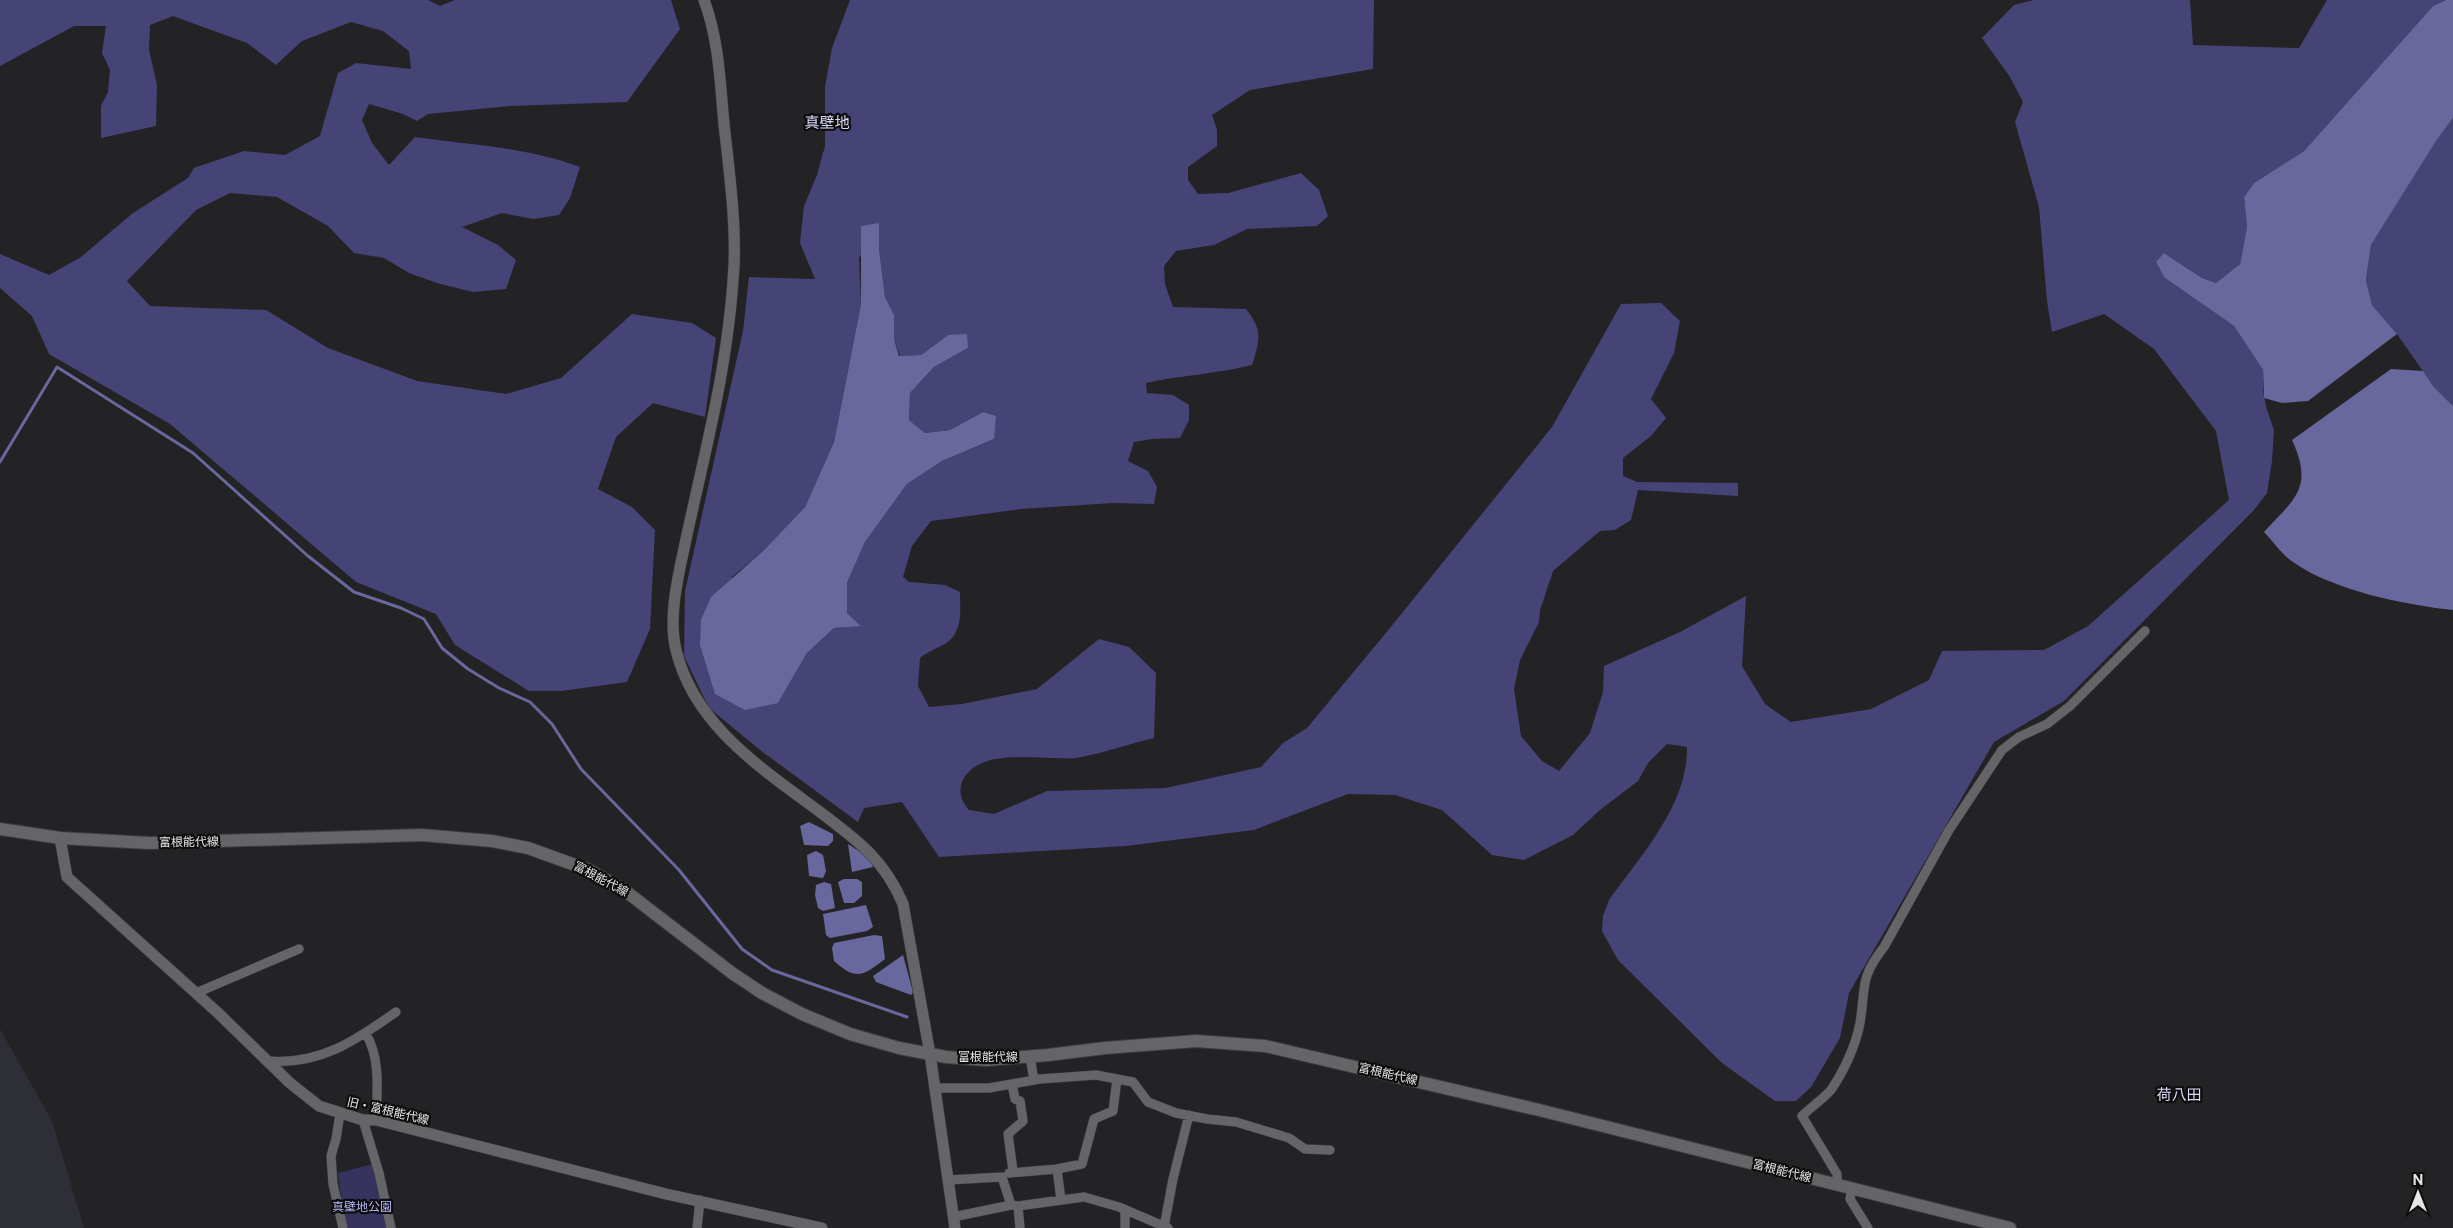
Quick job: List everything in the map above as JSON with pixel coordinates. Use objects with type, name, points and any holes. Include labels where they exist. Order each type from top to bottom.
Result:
[{"type":"main road","name":"富根能代線","points":[[0,829],[60,838],[149,842],[422,836],[492,841],[528,848],[589,870],[624,890],[762,993],[802,1014],[850,1034],[930,1054],[986,1060],[1196,1041],[1265,1046],[1530,1107],[2010,1228]]},
{"type":"street","points":[[704,0],[711,19],[719,65],[729,162],[734,263],[723,360],[678,578],[674,613],[675,647],[687,685],[702,709],[726,738],[782,784],[866,847],[894,883],[903,904],[930,1054],[954,1222],[1014,1206],[1084,1197],[1125,1210],[1166,1227],[1173,1179],[1189,1115]]},
{"type":"street","points":[[1837,1184],[1837,1174],[1802,1116],[1830,1091],[1846,1064],[1860,1024],[1864,982],[1871,964],[1884,947],[1949,830],[2002,750],[2019,736],[2047,724],[2070,706],[2145,632]]},
{"type":"street","name":"旧・富根能代線","points":[[60,838],[67,877],[319,1106],[363,1120],[376,1120],[666,1194],[822,1228]]},
{"type":"street","points":[[196,993],[300,950]]},
{"type":"street","points":[[268,1061],[296,1062],[312,1059],[366,1034],[396,1012]]},
{"type":"street","points":[[366,1034],[372,1044],[376,1068],[376,1120]]},
{"type":"street","points":[[1030,1057],[1034,1080]]},
{"type":"street","points":[[934,1088],[989,1088],[1034,1080],[1096,1075],[1133,1082],[1148,1102],[1189,1115],[1236,1122],[1289,1138],[1306,1149],[1330,1150]]},
{"type":"street","points":[[948,1180],[1002,1177],[1013,1171],[1057,1169],[1082,1164],[1094,1119],[1113,1111],[1117,1079]]},
{"type":"street","points":[[1012,1084],[1015,1099],[1020,1101],[1023,1120],[1008,1134],[1013,1171]]},
{"type":"street","points":[[340,1114],[331,1156],[333,1184],[343,1228]]},
{"type":"street","points":[[363,1120],[379,1173],[391,1228]]},
{"type":"street","points":[[1057,1169],[1061,1200]]},
{"type":"street","points":[[1002,1177],[1014,1206],[1020,1228]]},
{"type":"street","points":[[1852,1188],[1850,1199],[1868,1228]]},
{"type":"street","points":[[697,1228],[700,1200]]},
{"type":"street","points":[[1125,1210],[1125,1228]]},
{"type":"shaded area","points":[[0,0],[428,0],[440,6],[455,0],[671,0],[680,29],[627,102],[510,106],[428,114],[417,121],[403,114],[369,104],[362,120],[372,143],[389,165],[415,137],[519,151],[560,160],[580,167],[570,198],[559,215],[533,219],[502,213],[462,227],[498,245],[516,260],[506,289],[473,292],[437,283],[409,273],[384,258],[354,253],[328,226],[277,197],[230,193],[196,210],[127,281],[150,306],[266,310],[328,348],[417,381],[506,394],[561,378],[632,314],[692,323],[716,338],[705,417],[653,403],[616,437],[598,489],[632,507],[655,530],[650,629],[627,682],[561,691],[529,691],[455,645],[436,614],[356,582],[170,424],[49,354],[32,316],[0,288],[0,254],[49,275],[81,257],[133,213],[188,178],[194,168],[244,151],[285,155],[320,136],[338,73],[356,63],[411,69],[409,51],[383,31],[351,22],[302,41],[276,65],[247,43],[173,16],[150,25],[149,50],[157,85],[156,126],[101,138],[101,106],[108,92],[110,70],[102,53],[106,26],[74,26],[0,66]]},
{"type":"shaded area","points":[[850,0],[1374,0],[1373,69],[1250,90],[1212,115],[1217,130],[1217,146],[1188,167],[1188,180],[1198,194],[1228,193],[1301,173],[1319,190],[1328,216],[1317,226],[1247,229],[1214,245],[1176,251],[1164,266],[1165,284],[1173,307],[1246,309],[1255,323],[1258,342],[1252,365],[1146,383],[1147,393],[1173,395],[1189,405],[1189,420],[1180,438],[1134,442],[1128,461],[1148,471],[1157,487],[1154,504],[1113,503],[1021,509],[931,521],[912,546],[903,577],[909,582],[945,585],[960,592],[960,616],[955,634],[941,646],[920,658],[918,686],[929,707],[962,704],[1037,689],[1099,639],[1129,647],[1156,673],[1154,738],[1076,758],[1013,757],[982,763],[970,770],[961,786],[961,797],[964,804],[969,810],[994,814],[1047,791],[1166,788],[1261,767],[1283,743],[1307,728],[1552,427],[1621,304],[1661,303],[1680,321],[1674,353],[1651,399],[1666,418],[1651,436],[1623,458],[1623,476],[1637,482],[1738,483],[1738,496],[1638,490],[1631,520],[1615,530],[1600,531],[1553,571],[1540,610],[1539,622],[1520,660],[1514,689],[1521,736],[1542,761],[1559,771],[1590,733],[1603,692],[1604,666],[1680,632],[1746,596],[1742,666],[1765,704],[1791,722],[1871,709],[1929,680],[1942,651],[2044,650],[2088,626],[2229,500],[2216,431],[2154,349],[2104,314],[2052,332],[2047,301],[2039,207],[2015,122],[2023,102],[2010,77],[1982,38],[2014,5],[2034,0],[2190,0],[2193,45],[2299,48],[2327,0],[2446,0],[2433,6],[2304,151],[2254,183],[2244,197],[2247,227],[2240,264],[2216,283],[2202,278],[2164,253],[2165,278],[2234,326],[2263,370],[2263,392],[2274,430],[2267,493],[2254,510],[2064,701],[1994,742],[1849,993],[1840,1038],[1811,1087],[1796,1101],[1775,1101],[1722,1063],[1618,960],[1602,931],[1603,916],[1609,900],[1648,847],[1671,809],[1680,789],[1687,747],[1667,744],[1648,763],[1638,781],[1600,810],[1573,835],[1524,860],[1492,855],[1442,810],[1395,795],[1348,794],[1254,830],[1126,846],[939,857],[902,802],[864,808],[858,822],[760,750],[709,708],[684,656],[685,591],[743,331],[749,277],[815,279],[800,243],[804,206],[817,175],[825,146],[825,87],[832,48]],"holes":[[[879,224],[879,249],[885,297],[894,315],[894,339],[900,356],[921,355],[948,335],[968,348],[934,367],[910,393],[909,420],[925,433],[950,430],[983,412],[994,439],[942,461],[907,484],[865,542],[847,583],[847,613],[860,625],[834,628],[807,653],[778,703],[732,577],[763,551],[805,507],[834,442],[861,304],[859,258]]]},
{"type":"shaded area","points":[[2446,0],[2453,0],[2453,118],[2436,141],[2371,245],[2366,280],[2372,305],[2397,334],[2308,401],[2282,403],[2264,398],[2263,370],[2234,326],[2165,278],[2156,262],[2164,253],[2202,278],[2216,283],[2240,264],[2247,227],[2244,197],[2254,183],[2304,151],[2433,6]]},
{"type":"shaded area","points":[[2453,118],[2453,406],[2434,387],[2397,334],[2372,305],[2366,280],[2371,245],[2435,142]]},
{"type":"shaded area","points":[[879,223],[879,249],[885,297],[894,315],[894,339],[899,356],[921,355],[948,335],[967,334],[968,348],[934,367],[910,393],[909,420],[925,433],[950,430],[983,412],[996,416],[994,439],[942,461],[907,484],[865,542],[847,583],[847,613],[861,626],[834,628],[807,653],[778,703],[745,710],[715,694],[700,645],[701,620],[711,597],[763,551],[805,507],[834,442],[861,304],[861,226]]},
{"type":"shaded area","points":[[2391,369],[2423,371],[2434,387],[2453,406],[2453,610],[2370,595],[2328,581],[2289,559],[2264,532],[2285,510],[2298,491],[2301,481],[2301,470],[2292,440]]},
{"type":"shaded area","points":[[809,822],[833,834],[833,841],[828,846],[804,845],[800,826]]},
{"type":"shaded area","points":[[848,844],[871,859],[873,867],[852,872]]},
{"type":"shaded area","points":[[816,851],[823,855],[826,871],[823,878],[809,876],[807,855]]},
{"type":"shaded area","points":[[844,879],[857,879],[862,882],[862,896],[854,903],[844,903],[838,882]]},
{"type":"shaded area","points":[[824,882],[831,884],[835,908],[823,911],[818,908],[815,895],[816,885]]},
{"type":"shaded area","points":[[866,905],[873,927],[867,931],[830,938],[826,935],[823,914]]},
{"type":"shaded area","points":[[874,935],[882,936],[885,959],[871,969],[854,974],[848,972],[834,961],[832,948],[834,943]]},
{"type":"shaded area","points":[[903,955],[913,992],[911,995],[876,982],[873,976]]},
{"type":"shaded area","points":[[0,1029],[52,1121],[84,1228],[0,1228]]},
{"type":"green space","name":"真壁地公園","points":[[373,1164],[388,1228],[345,1228],[338,1173]]},
{"type":"waterway","points":[[0,462],[57,367],[193,453],[308,556],[354,592],[401,608],[424,619],[442,648],[468,669],[499,688],[530,702],[552,724],[581,769],[679,870],[742,949],[772,970],[907,1017]]},
{"type":"district","name":"真壁地","points":[[827,122]]},
{"type":"district","name":"荷八田","points":[[2179,1094]]}]
